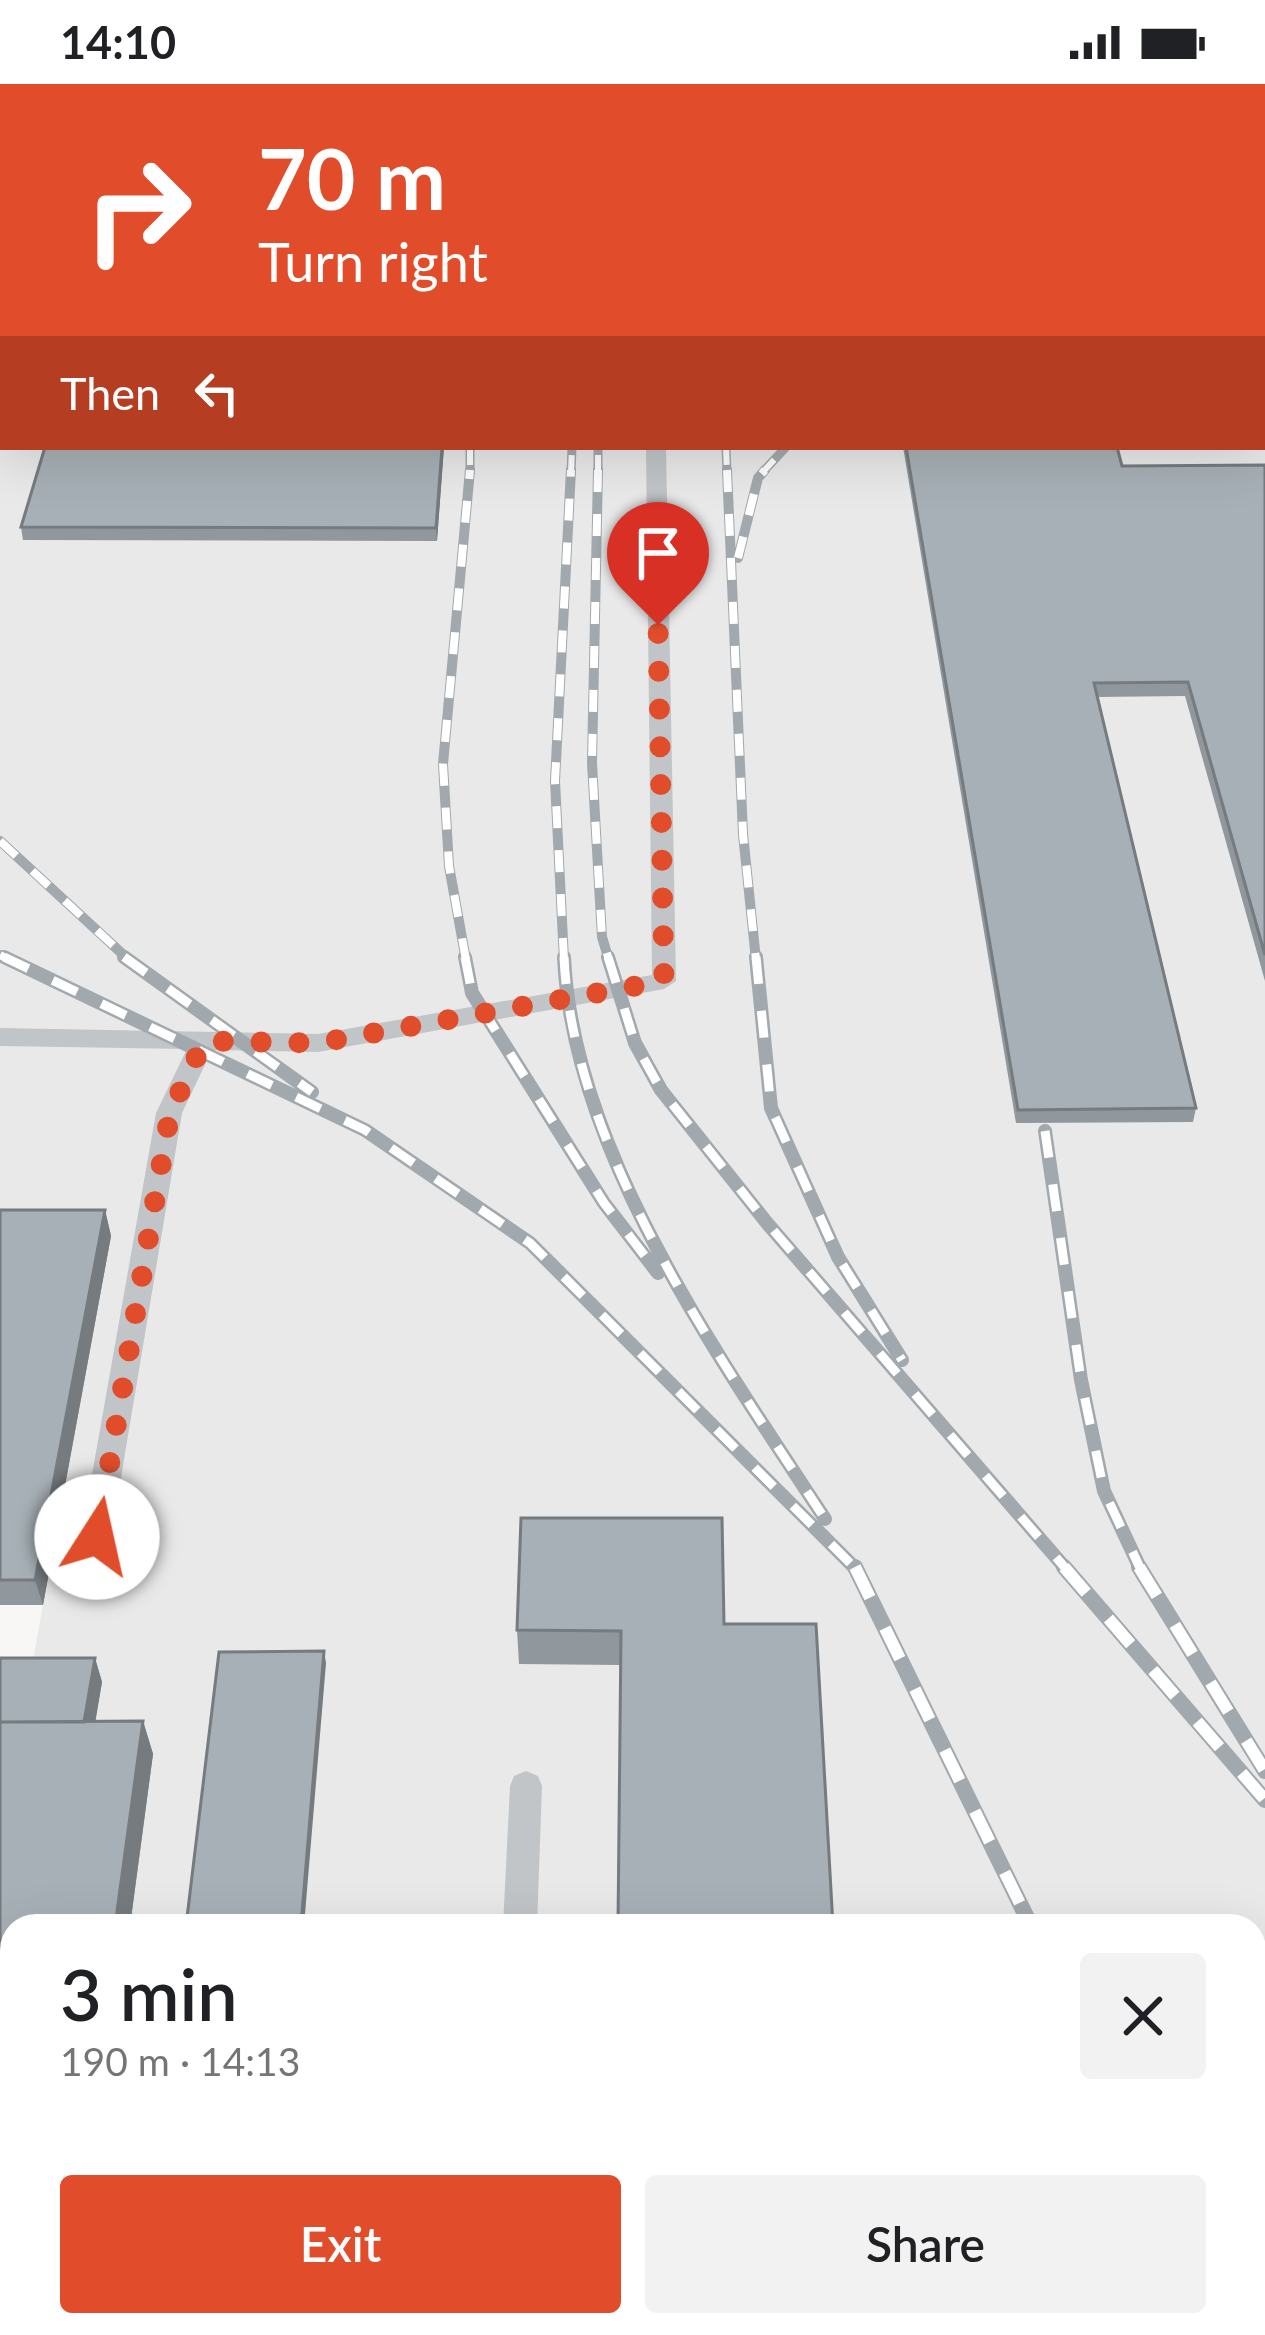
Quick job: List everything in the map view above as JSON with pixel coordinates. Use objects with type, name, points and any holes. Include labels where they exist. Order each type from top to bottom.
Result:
[{"type":"lane","points":[[0,1037],[318,1043],[664,981],[656,450]]},
{"type":"lane","points":[[97,1537],[170,1113],[204,1041]]},
{"type":"lane","points":[[521,1914],[526,1786]]},
{"type":"shaded area","points":[[0,450],[1265,450],[1265,1914],[0,1914],[0,1683],[29,1682],[43,1605],[0,1605]]},
{"type":"building","points":[[44,450],[442,450],[436,528],[21,527]]},
{"type":"building","points":[[907,450],[1118,450],[1122,466],[1265,465],[1265,955],[1188,682],[1094,683],[1196,1108],[1018,1110]]},
{"type":"building","points":[[0,1210],[105,1210],[35,1580],[0,1580]]},
{"type":"building","points":[[521,1518],[722,1518],[724,1624],[816,1624],[832,1914],[618,1914],[621,1631],[517,1630]]},
{"type":"building","points":[[324,1651],[302,1914],[187,1914],[219,1652]]},
{"type":"building","points":[[0,1658],[95,1658],[84,1722],[0,1722]]},
{"type":"building","points":[[143,1721],[117,1914],[0,1914],[0,1722]]},
{"type":"railway","points":[[470,450],[470,470]]},
{"type":"railway","points":[[571,473],[572,450]]},
{"type":"railway","points":[[598,450],[598,470]]},
{"type":"railway","points":[[726,450],[727,473]]},
{"type":"railway","points":[[762,473],[783,450]]},
{"type":"railway","points":[[466,960],[449,866],[443,764],[470,470]]},
{"type":"railway","points":[[564,960],[555,781],[571,470]]},
{"type":"railway","points":[[598,470],[592,763],[602,937],[609,960]]},
{"type":"railway","points":[[727,470],[743,834],[756,960]]},
{"type":"railway","points":[[738,558],[758,478],[765,470]]},
{"type":"railway","points":[[0,841],[129,960]]},
{"type":"railway","points":[[0,955],[4,957]]},
{"type":"railway","points":[[4,957],[365,1130],[530,1243],[856,1569]]},
{"type":"railway","points":[[4,957],[10,960]]},
{"type":"railway","points":[[124,957],[312,1092]]},
{"type":"railway","points":[[465,957],[472,993],[604,1203],[658,1273]]},
{"type":"railway","points":[[564,957],[573,1031],[594,1105],[623,1179],[699,1322],[825,1519]]},
{"type":"railway","points":[[608,957],[635,1043],[661,1090],[767,1223],[1067,1570]]},
{"type":"railway","points":[[756,957],[771,1108],[838,1257],[902,1360]]},
{"type":"railway","points":[[1045,1131],[1081,1380],[1104,1491],[1141,1570]]},
{"type":"railway","points":[[1064,1567],[1265,1800]]},
{"type":"railway","points":[[1139,1567],[1265,1771]]},
{"type":"railway","points":[[856,1569],[1025,1914]]},
{"type":"route","points":[[97,1537],[170,1113],[204,1041],[318,1043],[664,981],[658,625]]}]
